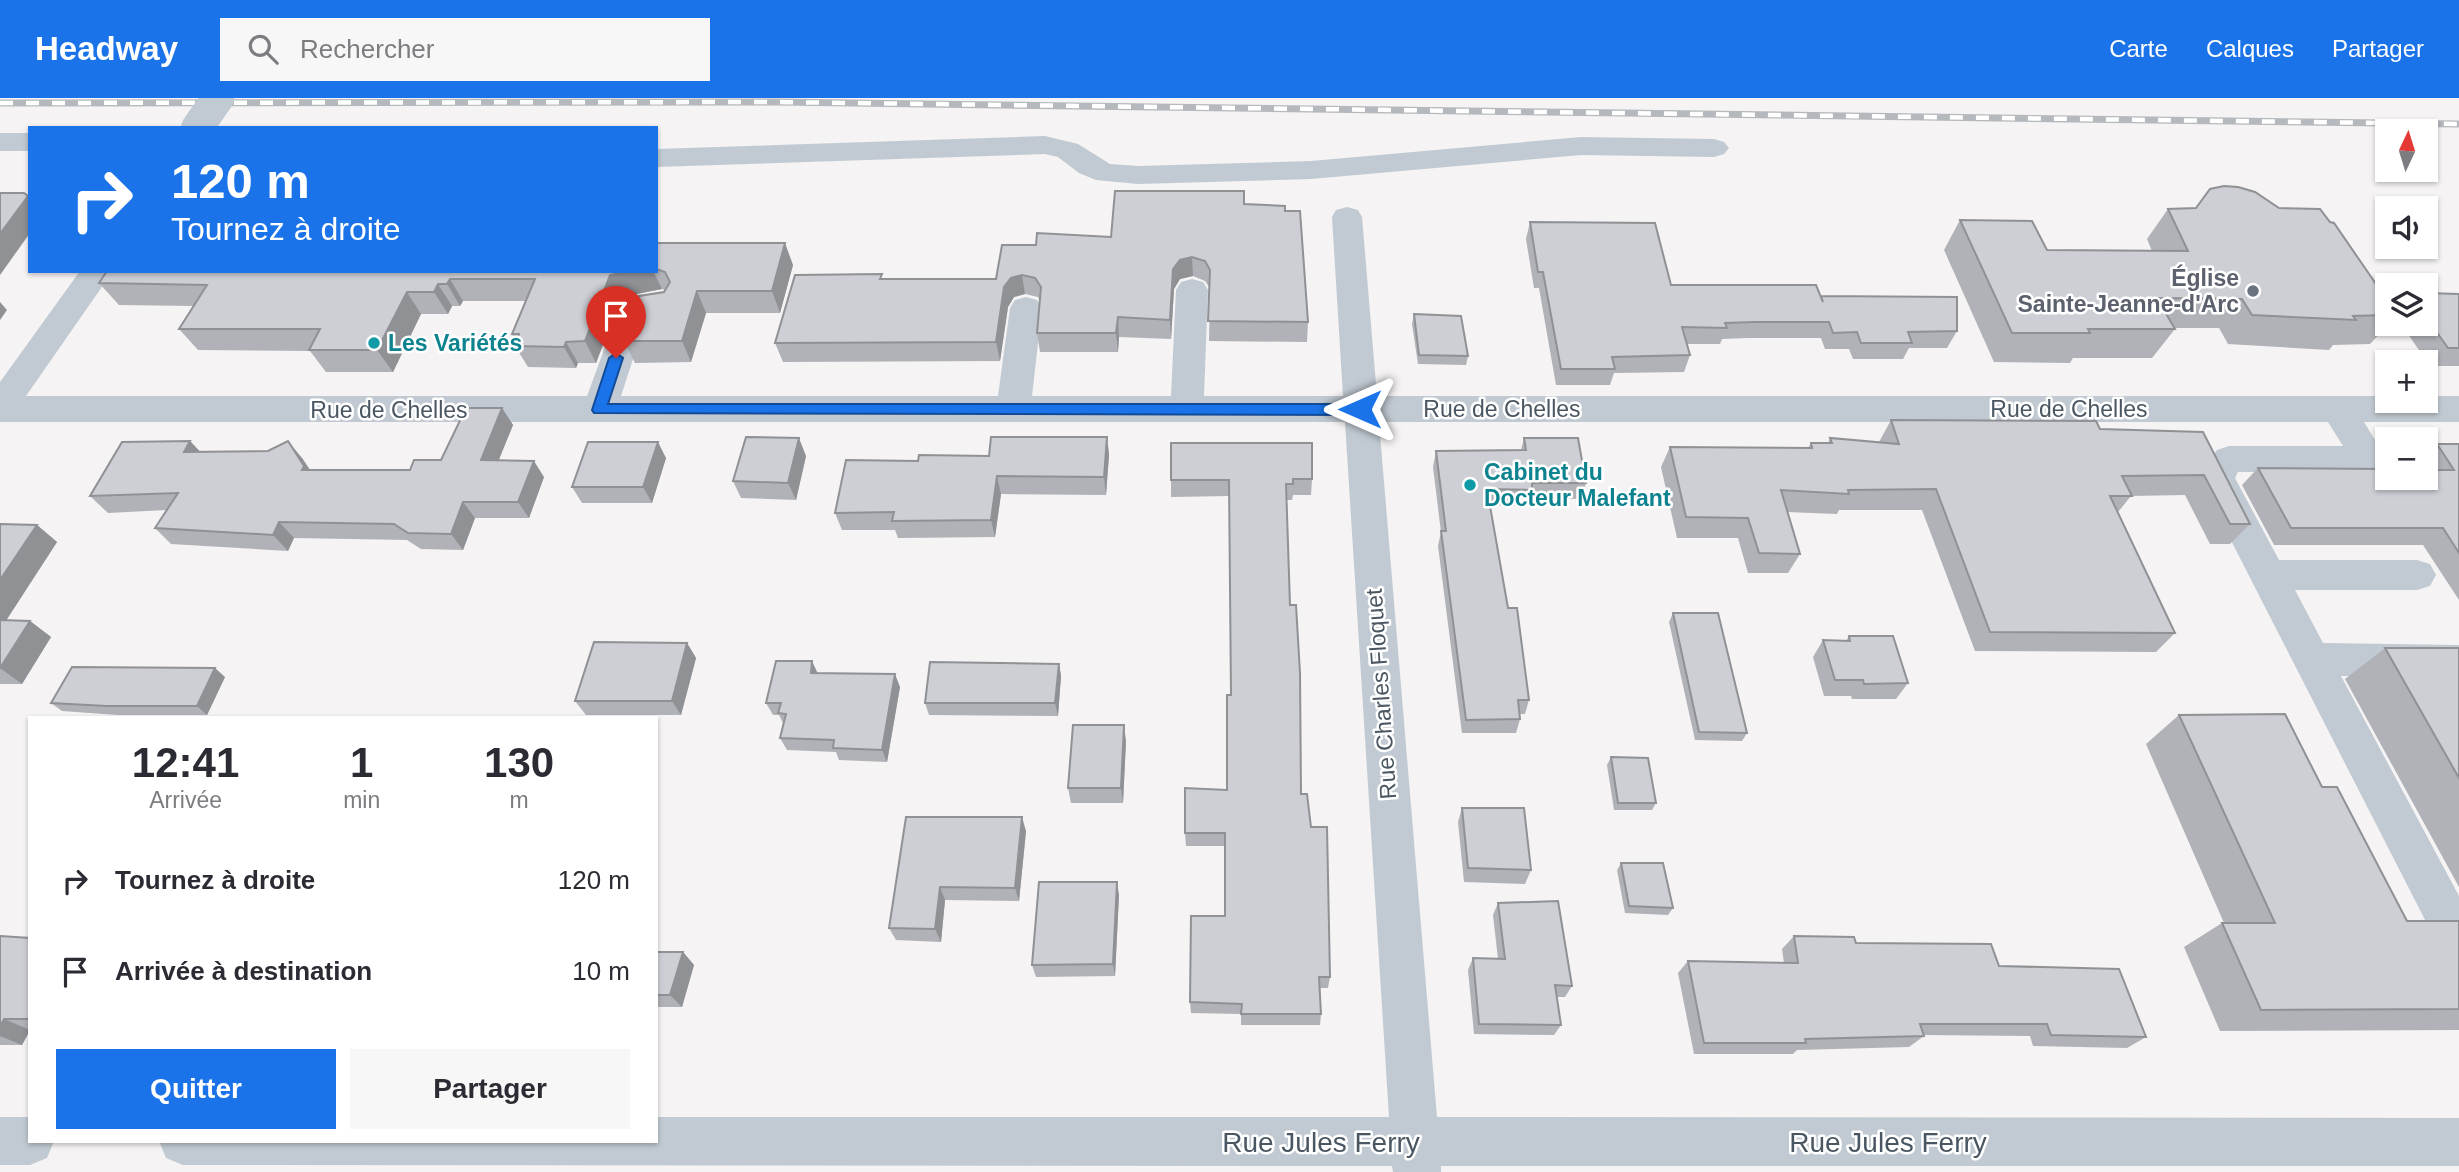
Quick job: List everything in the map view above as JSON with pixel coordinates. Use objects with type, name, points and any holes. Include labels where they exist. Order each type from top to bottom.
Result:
[{"type":"street","points":[[199,126],[218,98]]},
{"type":"street","points":[[0,142],[28,142]]},
{"type":"street","points":[[658,158],[1045,145],[1068,150],[1089,166],[1106,173],[1138,175],[1311,170],[1581,146],[1714,148]]},
{"type":"street","name":"Rue Charles Floquet","points":[[1347,216],[1416,1157]]},
{"type":"street","points":[[0,409],[96,273]]},
{"type":"street","points":[[1187,410],[1192,290]]},
{"type":"street","points":[[599,410],[634,306],[662,303]]},
{"type":"street","points":[[1013,410],[1026,308]]},
{"type":"street","name":"Rue de Chelles","points":[[0,409],[2459,409]]},
{"type":"street","points":[[2338,409],[2366,453],[2365,459],[2229,459],[2216,476],[2459,940]]},
{"type":"street","points":[[2267,575],[2417,575]]},
{"type":"street","points":[[2311,659],[2459,661]]},
{"type":"street","points":[[0,1140],[28,1141]]},
{"type":"street","name":"Rue Jules Ferry","points":[[337,1143],[1416,1157],[2459,1142]]},
{"type":"building","points":[[2238,187],[2255,192],[2279,208],[2320,209],[2330,222],[2334,223],[2375,283],[2375,315],[2353,316],[2356,320],[2252,315],[2242,299],[2157,298],[2175,329],[2088,329],[2090,333],[2012,333],[1960,220],[2032,221],[2047,250],[2188,251],[2168,209],[2196,208],[2210,189]]},
{"type":"building","points":[[1115,191],[1244,191],[1244,204],[1285,206],[1285,211],[1300,211],[1308,322],[1208,321],[1210,270],[1205,261],[1192,257],[1180,260],[1173,269],[1170,320],[1118,317],[1116,333],[1037,333],[1041,287],[1035,278],[1022,275],[1011,278],[1004,287],[996,342],[775,343],[795,275],[882,274],[880,279],[996,279],[1002,245],[1036,245],[1037,233],[1111,237]]},
{"type":"building","points":[[0,193],[24,193],[28,196],[0,234]]},
{"type":"building","points":[[1530,222],[1655,223],[1671,285],[1816,285],[1823,302],[1821,296],[1957,297],[1957,331],[1908,332],[1912,343],[1861,343],[1857,332],[1833,333],[1829,322],[1725,323],[1727,328],[1682,327],[1690,355],[1612,357],[1615,369],[1561,369],[1543,272],[1538,272]]},
{"type":"building","points":[[658,243],[785,243],[772,291],[697,291],[682,341],[624,341],[639,296],[664,292],[670,282],[665,272],[658,270]]},
{"type":"building","points":[[106,273],[620,273],[610,275],[585,341],[566,342],[564,347],[515,346],[519,334],[512,334],[535,279],[450,279],[447,284],[438,284],[434,292],[407,292],[377,350],[309,350],[320,329],[179,329],[207,285],[99,283]]},
{"type":"building","points":[[2438,293],[2459,294],[2459,348],[2448,348],[2438,334]]},
{"type":"building","points":[[1414,314],[1461,316],[1468,356],[1419,355]]},
{"type":"building","points":[[466,408],[502,408],[481,460],[534,461],[518,502],[463,502],[451,534],[408,533],[394,524],[279,522],[273,535],[155,528],[178,493],[90,496],[122,442],[190,441],[184,452],[268,451],[288,441],[304,466],[302,470],[410,470],[414,460],[441,460]]},
{"type":"building","points":[[1891,420],[2096,421],[2100,429],[2203,432],[2250,524],[2230,524],[2204,475],[2122,476],[2132,496],[2110,496],[2175,633],[1990,632],[1936,489],[1848,490],[1849,494],[1781,490],[1800,554],[1759,553],[1748,518],[1686,517],[1670,447],[1812,448],[1811,443],[1832,443],[1830,438],[1899,444]]},
{"type":"building","points":[[746,437],[799,438],[788,483],[733,481]]},
{"type":"building","points":[[991,437],[1107,437],[1104,477],[997,476],[991,520],[892,521],[894,512],[835,513],[846,460],[918,461],[919,455],[989,456]]},
{"type":"building","points":[[1524,438],[1578,438],[1586,483],[1533,483],[1532,477],[1532,490],[1487,489],[1508,608],[1517,608],[1529,700],[1518,700],[1520,719],[1466,720],[1441,531],[1446,531],[1436,451],[1526,450]]},
{"type":"building","points":[[588,442],[658,442],[643,487],[572,487]]},
{"type":"building","points":[[1171,443],[1312,443],[1312,479],[1293,479],[1293,484],[1286,484],[1290,605],[1296,605],[1300,673],[1301,794],[1307,794],[1311,827],[1327,827],[1330,977],[1319,977],[1321,1014],[1241,1014],[1242,1004],[1190,1002],[1191,916],[1225,916],[1225,833],[1185,833],[1185,788],[1227,790],[1227,695],[1231,695],[1229,480],[1171,480]]},
{"type":"building","points":[[2438,444],[2459,444],[2459,553],[2443,528],[2291,528],[2258,468],[2375,469],[2375,490],[2438,490],[2438,470],[2454,470]]},
{"type":"building","points":[[0,524],[37,525],[0,580]]},
{"type":"building","points":[[1673,613],[1718,613],[1747,733],[1699,732]]},
{"type":"building","points":[[0,620],[30,621],[0,668]]},
{"type":"building","points":[[1849,636],[1893,636],[1908,683],[1864,684],[1863,680],[1835,680],[1823,640],[1850,641]]},
{"type":"building","points":[[594,642],[687,643],[672,701],[575,701]]},
{"type":"building","points":[[2385,648],[2459,648],[2459,778]]},
{"type":"building","points":[[776,661],[812,661],[811,673],[895,674],[882,750],[833,748],[834,740],[780,738],[786,714],[778,713],[781,703],[766,703]]},
{"type":"building","points":[[930,662],[1059,664],[1055,703],[925,703]]},
{"type":"building","points":[[72,667],[215,668],[197,706],[51,703]]},
{"type":"building","points":[[2285,714],[2322,787],[2337,787],[2407,921],[2459,921],[2459,1009],[2261,1010],[2222,923],[2275,923],[2179,715]]},
{"type":"building","points":[[1073,725],[1124,725],[1121,788],[1068,788]]},
{"type":"building","points":[[1611,757],[1648,758],[1656,803],[1618,803]]},
{"type":"building","points":[[1462,808],[1524,808],[1531,870],[1468,868]]},
{"type":"building","points":[[906,817],[1022,817],[1015,888],[940,887],[935,929],[889,928]]},
{"type":"building","points":[[1621,863],[1663,863],[1673,908],[1629,906]]},
{"type":"building","points":[[1039,882],[1117,882],[1113,964],[1032,965]]},
{"type":"building","points":[[1558,901],[1572,986],[1555,985],[1561,1025],[1479,1024],[1473,958],[1505,959],[1498,903]]},
{"type":"building","points":[[0,936],[28,938],[28,1019],[4,1019],[0,1027]]},
{"type":"building","points":[[1794,936],[1854,937],[1856,943],[1991,944],[1999,966],[2119,969],[2146,1037],[2051,1035],[2047,1024],[1920,1024],[1924,1036],[1805,1039],[1806,1043],[1704,1043],[1688,961],[1798,963]]},
{"type":"building","points":[[658,952],[683,952],[670,995],[658,995]]},
{"type":"railway","points":[[0,103],[777,102],[2459,124]]},
{"type":"place","name":"Église Sainte-Jeanne-d'Arc","points":[[2253,291]]},
{"type":"place","name":"Les Variétés","points":[[374,343]]},
{"type":"place","name":"Cabinet du Docteur Malefant","points":[[1470,485]]},
{"type":"route","points":[[616,358],[599,410],[1360,409]]}]
